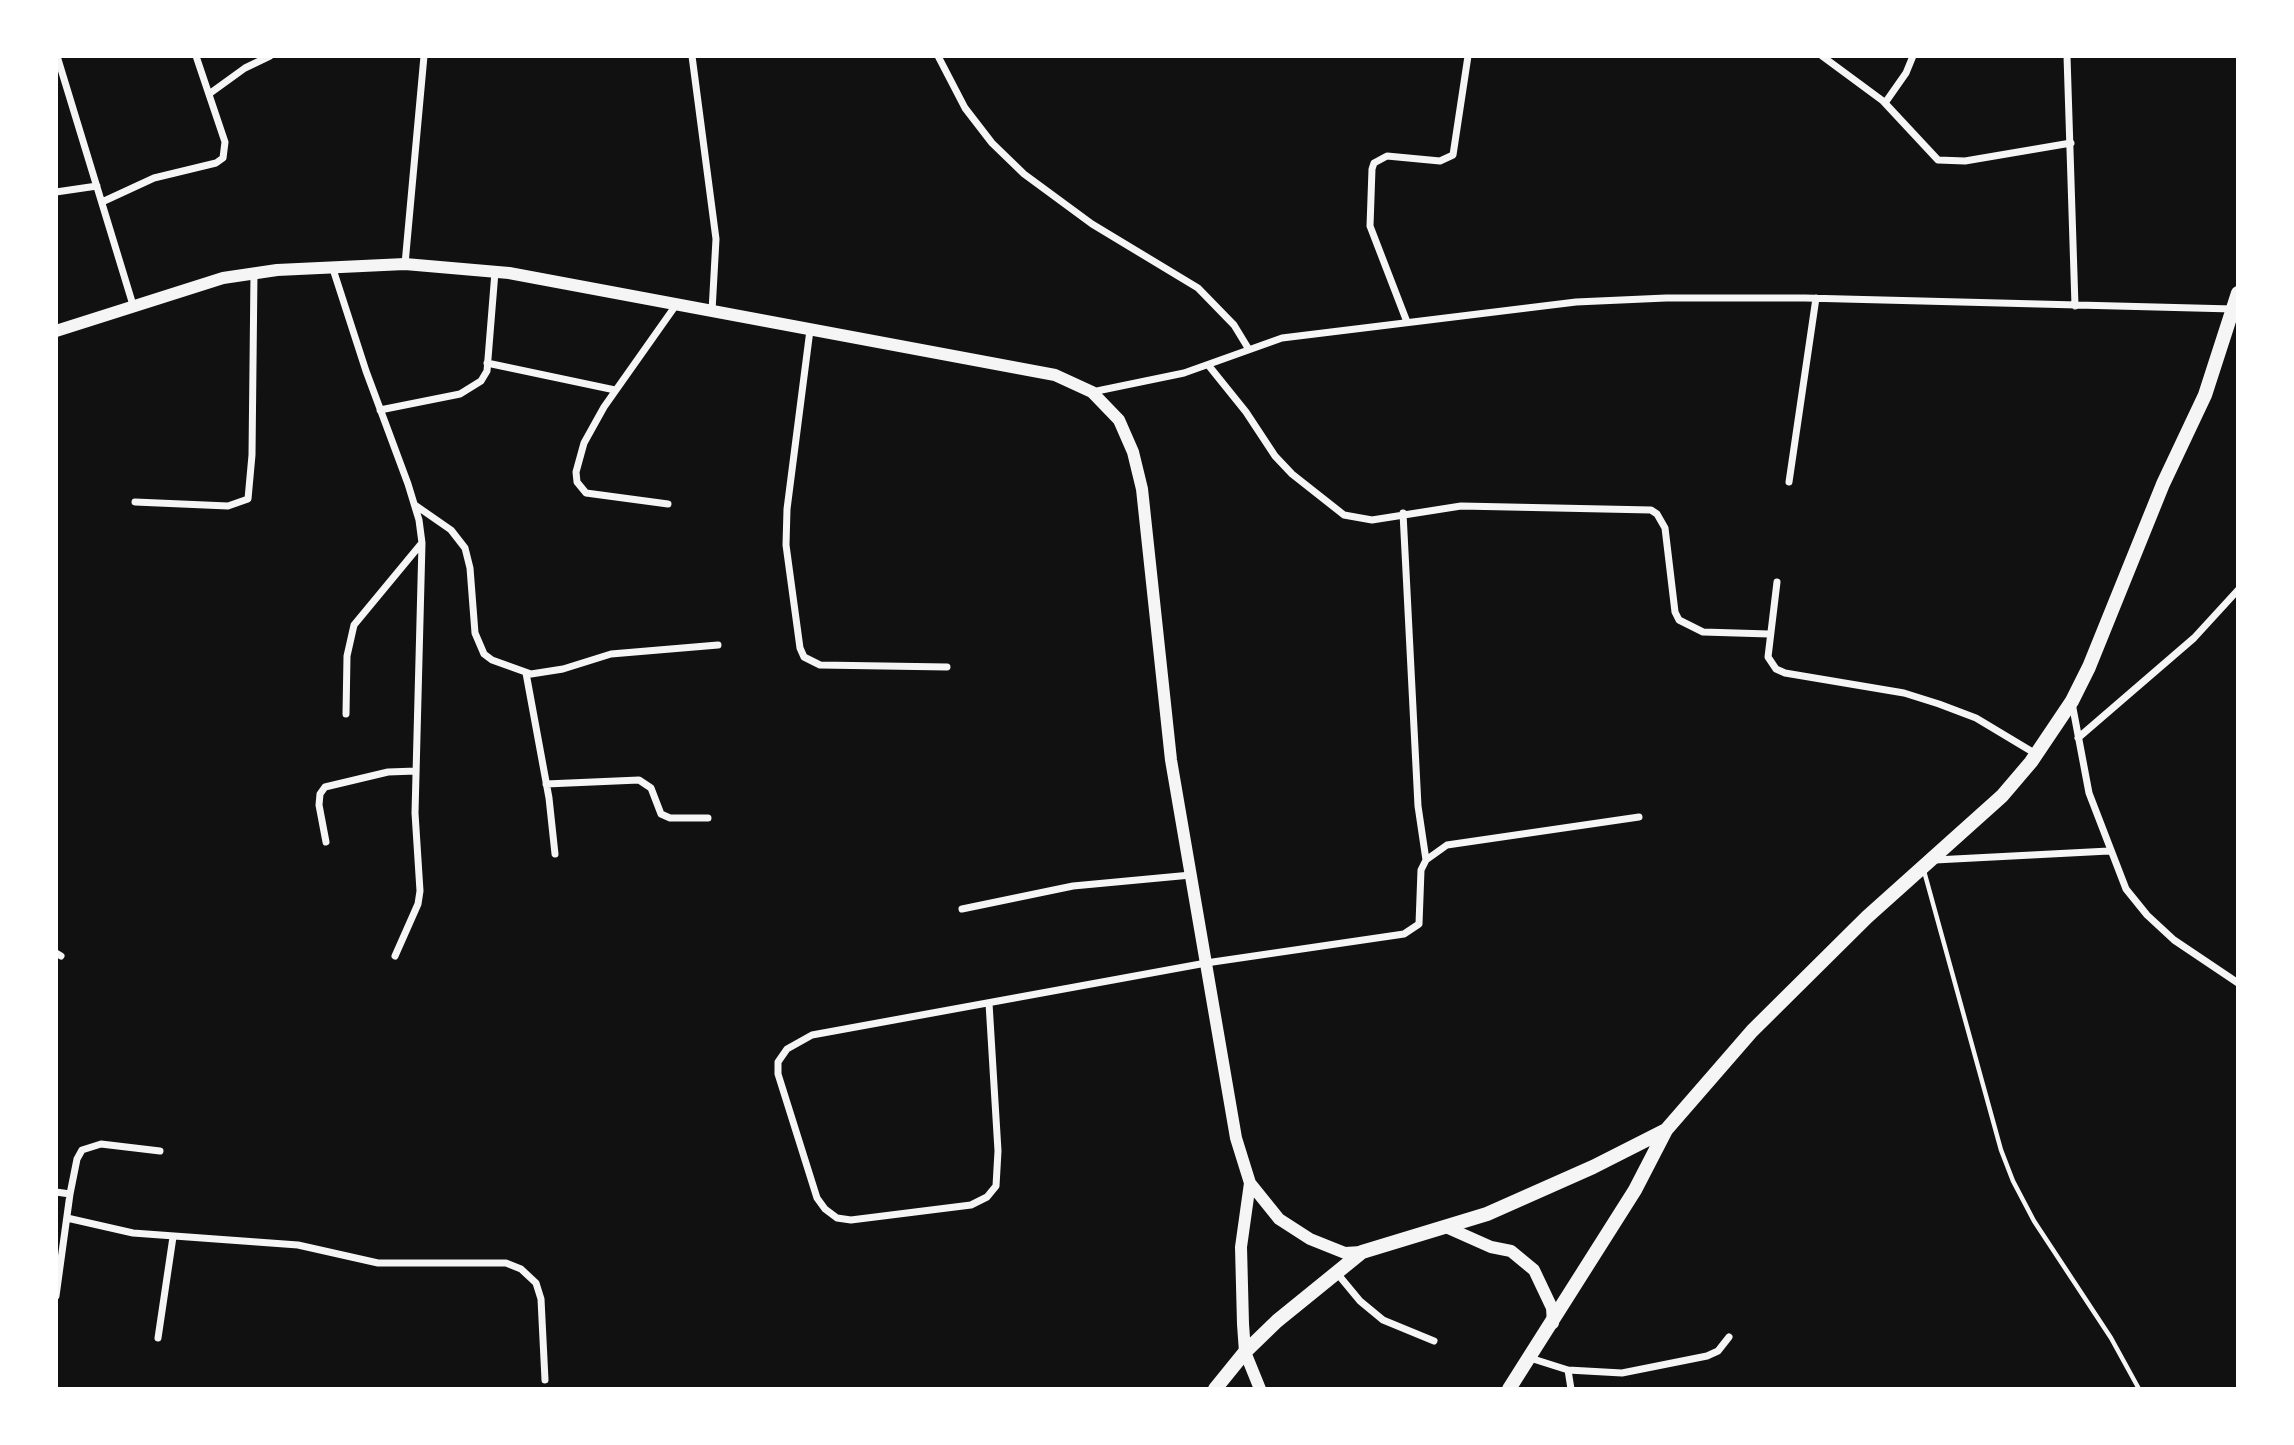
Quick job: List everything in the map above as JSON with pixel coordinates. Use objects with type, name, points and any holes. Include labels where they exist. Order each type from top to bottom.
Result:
[{"type":"main road","points":[[1509,1389],[1553,1324],[1634,1190],[1666,1130],[1752,1031],[1925,863],[2002,796],[2036,754],[2072,701],[2090,667],[2163,484],[2204,395],[2238,293]]},
{"type":"main road","points":[[1215,1389],[1245,1352],[1362,1252],[1446,1227],[1536,1193],[1666,1130]]},
{"type":"street","points":[[57,56],[133,305]]},
{"type":"street","points":[[102,202],[154,178],[216,163],[223,158],[225,142],[196,56]]},
{"type":"street","points":[[209,94],[246,68],[270,56]]},
{"type":"street","points":[[405,264],[412,160],[424,56]]},
{"type":"street","points":[[692,56],[716,239],[712,312]]},
{"type":"street","points":[[938,56],[965,108],[992,143],[1024,174],[1092,225],[1198,288],[1234,325],[1248,348]]},
{"type":"street","points":[[1406,322],[1370,226],[1372,169],[1374,163],[1387,156],[1440,161],[1453,155],[1468,56]]},
{"type":"street","points":[[1822,56],[1885,103],[1938,160],[1965,161],[2071,143]]},
{"type":"street","points":[[1885,103],[1906,73],[1913,56]]},
{"type":"street","points":[[2067,56],[2075,306]]},
{"type":"street","points":[[56,192],[97,186]]},
{"type":"street","points":[[56,331],[223,278],[332,265],[405,264],[495,272],[1055,375],[1092,392],[1119,420],[1133,452],[1142,489],[1171,760],[1236,1138],[1251,1182],[1279,1219],[1310,1239],[1345,1253],[1362,1252]]},
{"type":"street","points":[[332,265],[414,505],[422,543],[415,813],[420,891],[418,904],[395,956]]},
{"type":"street","points":[[380,410],[460,394],[481,382],[487,363],[495,272]]},
{"type":"street","points":[[135,502],[228,506],[248,499],[253,455],[254,273]]},
{"type":"street","points":[[1092,392],[1209,366],[1248,348],[1312,333],[1576,302],[1666,298],[1816,298],[2233,309]]},
{"type":"street","points":[[1789,482],[1816,298]]},
{"type":"street","points":[[668,505],[586,493],[576,482],[576,472],[584,443],[615,390],[676,305]]},
{"type":"street","points":[[810,330],[787,509],[786,545],[800,648],[804,657],[820,665],[947,667]]},
{"type":"street","points":[[487,363],[615,390]]},
{"type":"street","points":[[1209,366],[1246,412],[1275,456],[1316,494],[1344,515],[1373,520],[1403,513],[1461,506],[1651,510],[1657,514],[1665,528],[1675,612],[1679,620],[1686,626],[1703,632],[1769,634]]},
{"type":"street","points":[[414,505],[451,530],[465,548],[470,568],[475,633],[484,654],[492,660],[526,673],[563,669],[611,654],[718,645]]},
{"type":"street","points":[[1403,513],[1418,806],[1426,860]]},
{"type":"street","points":[[346,714],[346,656],[354,625],[422,543]]},
{"type":"street","points":[[1777,582],[1768,657],[1776,669],[1785,673],[1904,693],[1939,704],[1976,719],[2036,754]]},
{"type":"street","points":[[2078,738],[2194,638],[2238,590]]},
{"type":"street","points":[[526,673],[546,784],[555,854]]},
{"type":"street","points":[[2072,701],[2089,793],[2109,851],[2126,889],[2147,915],[2174,940],[2238,984]]},
{"type":"street","points":[[326,842],[319,805],[320,793],[325,787],[387,772],[416,771]]},
{"type":"street","points":[[546,784],[639,779],[646,782],[656,806],[670,818],[708,818]]},
{"type":"street","points":[[989,1003],[998,1152],[996,1186],[987,1197],[971,1205],[851,1220],[837,1218],[825,1209],[817,1198],[778,1074],[778,1062],[787,1049],[812,1035],[1206,963],[1404,934],[1419,924],[1420,870],[1426,860],[1447,845],[1640,817]]},
{"type":"street","points":[[1925,863],[2109,851]]},
{"type":"street","points":[[962,909],[1073,886],[1191,875]]},
{"type":"street","points":[[56,1296],[70,1195],[77,1159],[82,1150],[89,1146],[160,1151]]},
{"type":"street","points":[[1251,1182],[1241,1247],[1245,1352],[1260,1389]]},
{"type":"street","points":[[56,1192],[70,1195]]},
{"type":"street","points":[[66,1218],[133,1233],[298,1245],[378,1263],[506,1263],[521,1269],[536,1283],[541,1299],[545,1380]]},
{"type":"street","points":[[1446,1227],[1491,1247],[1511,1251],[1535,1270],[1552,1308],[1553,1324]]},
{"type":"street","points":[[158,1338],[173,1237]]},
{"type":"street","points":[[1336,1272],[1360,1301],[1383,1320],[1434,1341]]},
{"type":"street","points":[[1530,1358],[1568,1370],[1622,1373],[1695,1359],[1718,1351],[1729,1337]]},
{"type":"street","points":[[1568,1370],[1571,1389]]},
{"type":"lane","points":[[1925,863],[2001,1150],[2013,1181],[2034,1221],[2111,1339],[2140,1389]]}]
